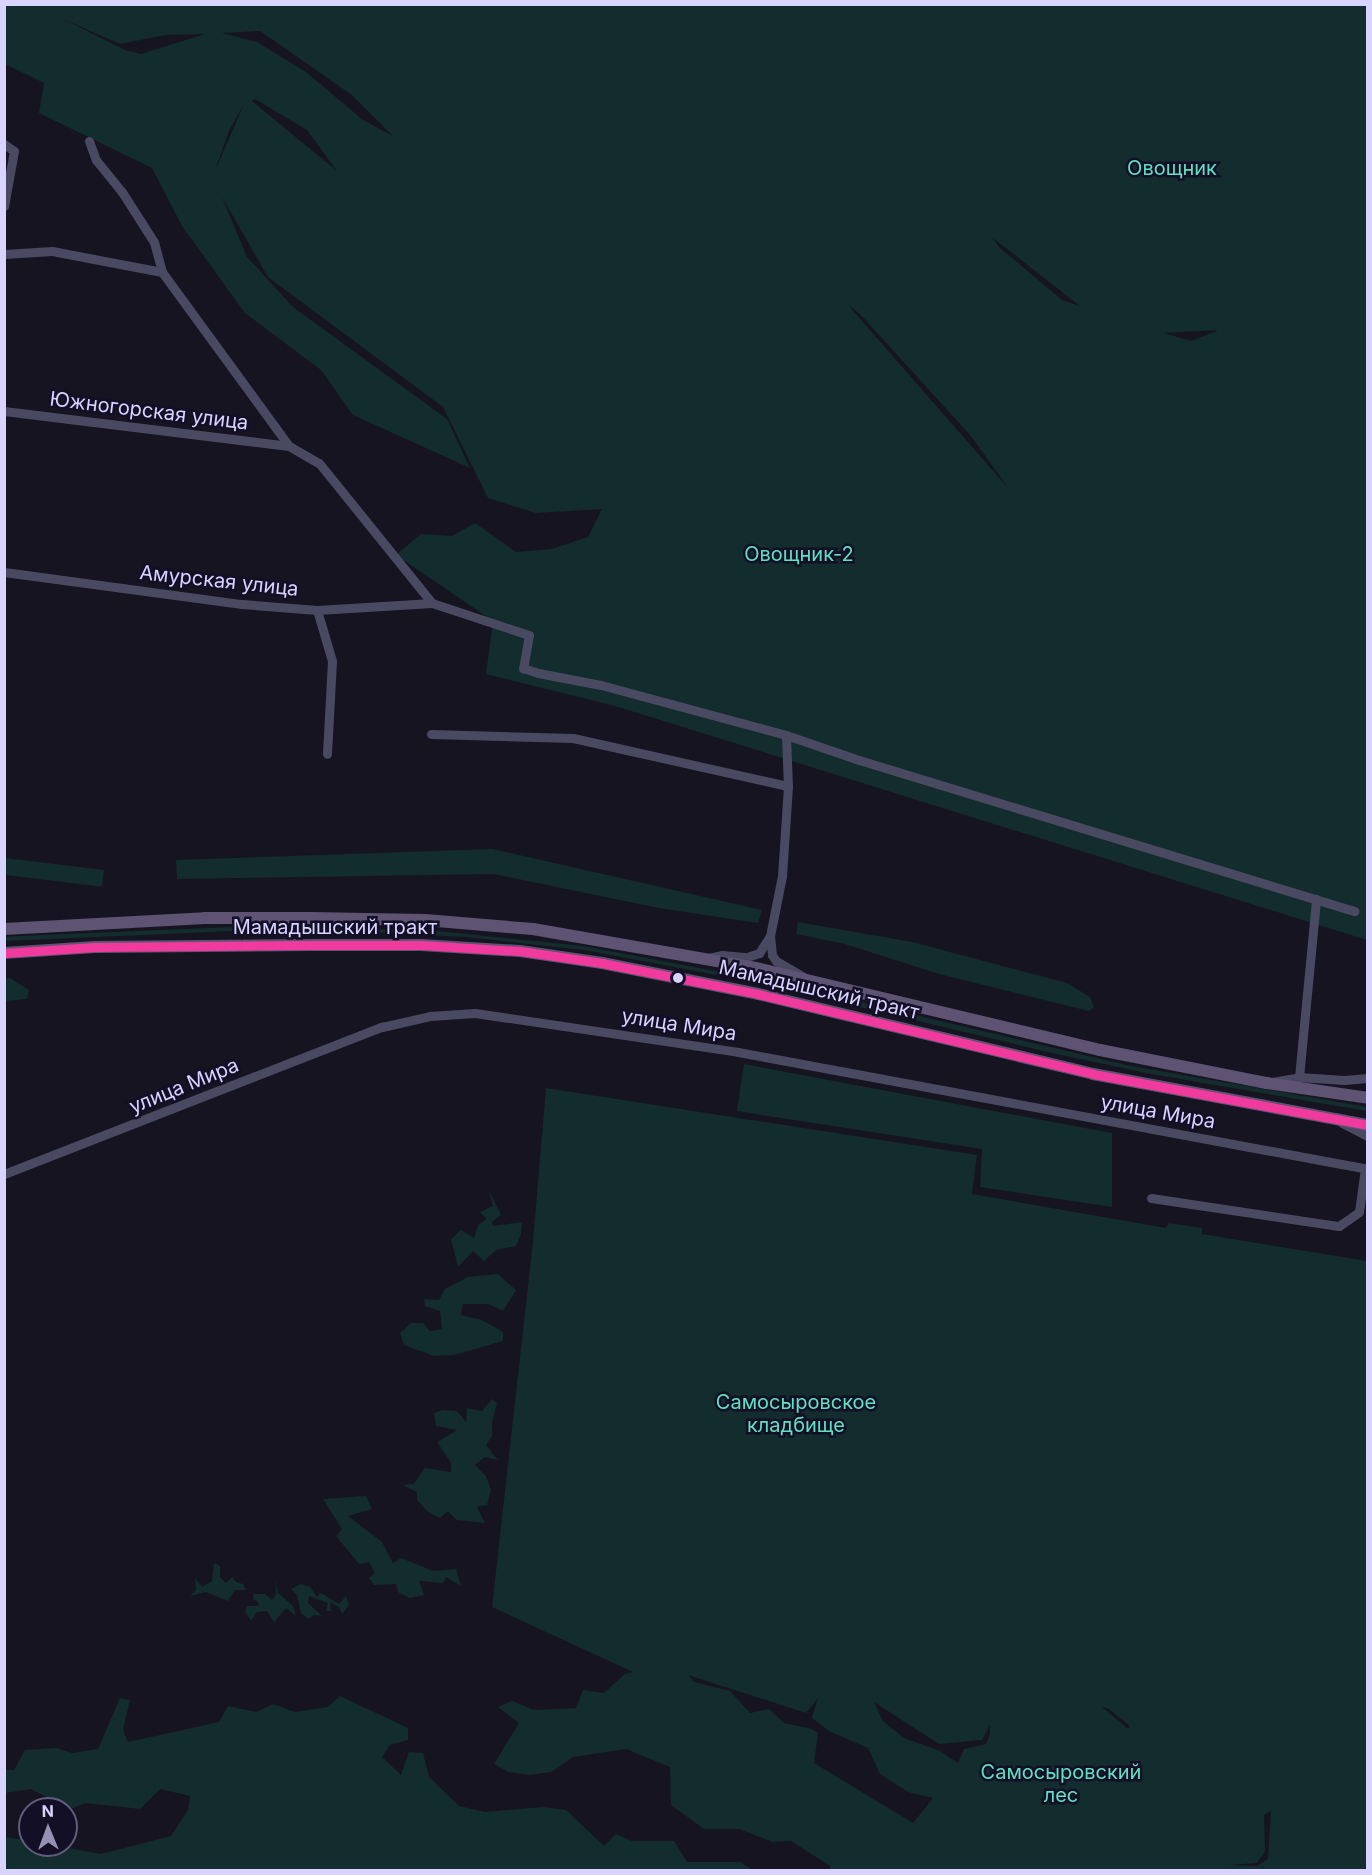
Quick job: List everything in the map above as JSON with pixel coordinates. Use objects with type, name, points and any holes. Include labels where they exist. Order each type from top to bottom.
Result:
[{"type":"main road","name":"Мамадышский тракт","points":[[4,929],[205,918],[424,920],[533,929],[704,958],[1100,1050],[1267,1083],[1368,1098]]},
{"type":"main road","name":"Мамадышский тракт","points":[[4,953],[95,946],[311,945],[421,945],[520,951],[602,963],[758,994],[1093,1074],[1368,1125]]},
{"type":"street","points":[[89,141],[96,160],[122,192],[154,242],[162,272],[289,446],[319,463],[432,603],[529,635],[523,668],[601,685],[786,735],[859,760],[1354,911]]},
{"type":"street","points":[[4,144],[14,151],[4,206]]},
{"type":"street","points":[[4,255],[52,251],[162,272]]},
{"type":"street","name":"Южногорская улица","points":[[4,411],[289,446]]},
{"type":"street","name":"Амурская улица","points":[[4,572],[242,604],[317,610],[432,603]]},
{"type":"street","points":[[317,610],[332,661],[327,754]]},
{"type":"street","points":[[431,734],[573,738],[788,786]]},
{"type":"street","points":[[786,735],[788,786],[782,876],[770,936],[772,955],[776,961],[812,982]]},
{"type":"street","points":[[1299,1077],[1316,899]]},
{"type":"street","points":[[704,958],[722,955],[747,957],[759,953],[770,936]]},
{"type":"street","name":"улица Мира","points":[[4,1174],[382,1027],[430,1016],[475,1013],[738,1052],[1366,1168]]},
{"type":"street","points":[[1267,1083],[1299,1077],[1344,1080],[1368,1078]]},
{"type":"street","points":[[1332,1119],[1368,1136]]},
{"type":"street","points":[[1150,1198],[1339,1226],[1359,1212],[1366,1168]]},
{"type":"green space","points":[[5,4],[1367,5],[1367,940],[615,706],[486,674],[493,621],[396,555],[421,534],[452,536],[475,523],[516,552],[552,549],[588,537],[602,509],[536,513],[488,498],[443,407],[268,277],[222,197],[247,257],[293,307],[447,419],[470,468],[353,415],[321,370],[245,313],[182,226],[152,168],[39,113],[44,83],[5,64]],"holes":[[[63,19],[120,44],[165,35],[205,34],[141,54],[125,50]],[[260,31],[352,95],[393,136],[363,120],[306,72],[257,42],[222,33]],[[255,99],[307,130],[337,171],[252,101]],[[244,104],[217,166],[229,131]],[[993,238],[1080,306],[1062,300],[999,247]],[[848,305],[860,314],[971,436],[1009,489]],[[1216,330],[1217,331],[1191,341],[1164,333]]]},
{"type":"green space","points":[[492,849],[762,910],[758,923],[659,908],[493,874],[177,879],[176,860]]},
{"type":"green space","points":[[6,858],[104,870],[102,887],[4,875]]},
{"type":"green space","points":[[798,922],[912,942],[1067,983],[1090,997],[1094,1007],[1089,1011],[939,974],[845,944],[796,934]]},
{"type":"green space","points":[[257,926],[437,931],[583,946],[789,985],[1126,1065],[1367,1107],[1367,1111],[1151,1074],[1052,1053],[764,984],[584,950],[466,937],[333,930],[257,930],[5,941],[5,937],[19,936]]},
{"type":"green space","points":[[10,978],[29,990],[27,999],[5,1001],[5,979]]},
{"type":"green space","points":[[744,1064],[1112,1133],[1112,1207],[980,1187],[982,1149],[737,1111]]},
{"type":"green space","name":"Самосыровское кладбище","points":[[546,1088],[977,1155],[972,1194],[1166,1228],[1169,1223],[1202,1228],[1202,1234],[1367,1261],[1367,1870],[830,1870],[830,1866],[791,1841],[773,1842],[739,1829],[704,1829],[671,1805],[670,1767],[626,1749],[573,1757],[551,1772],[530,1775],[508,1772],[494,1764],[519,1723],[498,1707],[512,1701],[534,1710],[576,1708],[583,1690],[604,1693],[625,1674],[633,1672],[492,1607],[533,1241]],"holes":[[[688,1675],[806,1713],[818,1698],[812,1718],[829,1731],[868,1748],[880,1774],[908,1792],[933,1798],[913,1823],[814,1763],[818,1733],[812,1729],[784,1723],[769,1709],[750,1713],[730,1691],[694,1682]],[[874,1702],[939,1744],[982,1740],[990,1725],[990,1734],[986,1744],[964,1749],[958,1763],[940,1751],[904,1738],[883,1721]],[[1102,1707],[1109,1709],[1130,1726],[1128,1729]],[[1271,1811],[1268,1859],[1257,1866],[1230,1865],[1257,1863],[1265,1852],[1264,1815]]]},
{"type":"green space","points":[[489,1191],[501,1215],[492,1222],[493,1226],[522,1222],[521,1234],[516,1246],[496,1250],[484,1261],[473,1251],[458,1267],[451,1239],[461,1230],[474,1238],[478,1225],[487,1219],[480,1212],[493,1206]]},
{"type":"green space","points":[[498,1274],[516,1290],[503,1311],[488,1304],[463,1304],[461,1315],[482,1320],[503,1332],[503,1341],[454,1355],[434,1356],[404,1345],[400,1333],[411,1323],[423,1323],[430,1331],[442,1329],[440,1311],[425,1306],[424,1299],[439,1300],[445,1289],[468,1277]]},
{"type":"green space","points":[[492,1399],[497,1403],[492,1422],[492,1436],[486,1445],[498,1460],[485,1457],[475,1465],[486,1476],[491,1490],[487,1505],[477,1507],[485,1523],[457,1520],[448,1511],[440,1518],[428,1512],[417,1500],[417,1492],[402,1485],[414,1484],[425,1468],[451,1472],[451,1463],[437,1442],[457,1430],[436,1426],[434,1413],[443,1410],[457,1411],[466,1422],[467,1408],[482,1411]]},
{"type":"green space","points":[[366,1496],[372,1509],[348,1516],[382,1542],[393,1563],[401,1558],[433,1571],[456,1569],[461,1586],[446,1577],[443,1583],[419,1581],[424,1595],[410,1598],[399,1593],[396,1584],[374,1585],[369,1578],[375,1573],[369,1562],[359,1564],[336,1536],[342,1529],[323,1499]]},
{"type":"green space","points":[[214,1563],[220,1566],[220,1577],[226,1583],[232,1577],[236,1582],[243,1584],[246,1590],[235,1590],[228,1601],[206,1592],[190,1596],[196,1590],[195,1578],[202,1587],[212,1581]]},
{"type":"green space","points":[[275,1580],[278,1593],[293,1606],[296,1616],[286,1608],[274,1622],[267,1611],[257,1612],[251,1621],[245,1611],[247,1606],[259,1606],[258,1602],[253,1599],[253,1594],[265,1594],[272,1600],[276,1594]]},
{"type":"green space","points":[[301,1584],[310,1587],[317,1597],[321,1593],[339,1604],[346,1596],[349,1605],[342,1614],[339,1607],[330,1602],[331,1611],[326,1611],[328,1603],[309,1596],[308,1603],[322,1616],[314,1615],[308,1619],[301,1613],[297,1595],[291,1589]]},
{"type":"green space","points":[[340,1696],[408,1728],[408,1740],[390,1745],[382,1757],[401,1775],[409,1752],[423,1753],[429,1777],[459,1806],[485,1812],[543,1807],[566,1810],[604,1846],[616,1834],[632,1841],[674,1841],[687,1862],[741,1862],[752,1870],[5,1870],[5,1837],[18,1839],[18,1857],[78,1857],[78,1850],[101,1854],[171,1836],[188,1810],[190,1796],[160,1789],[140,1809],[86,1803],[78,1806],[78,1797],[47,1797],[31,1789],[5,1793],[5,1770],[14,1770],[25,1750],[56,1748],[72,1753],[98,1749],[120,1698],[130,1700],[123,1730],[128,1742],[219,1722],[228,1706],[256,1712],[273,1704],[295,1712],[328,1707]]},
{"type":"transit line","points":[[4,953],[95,947],[311,945],[421,945],[520,951],[602,963],[758,994],[1093,1074],[1368,1125]]},
{"type":"park label","name":"Овощник","points":[[1172,168]]},
{"type":"park label","name":"Овощник-2","points":[[799,554]]},
{"type":"park label","name":"Самосыровский лес","points":[[1061,1784]]}]
